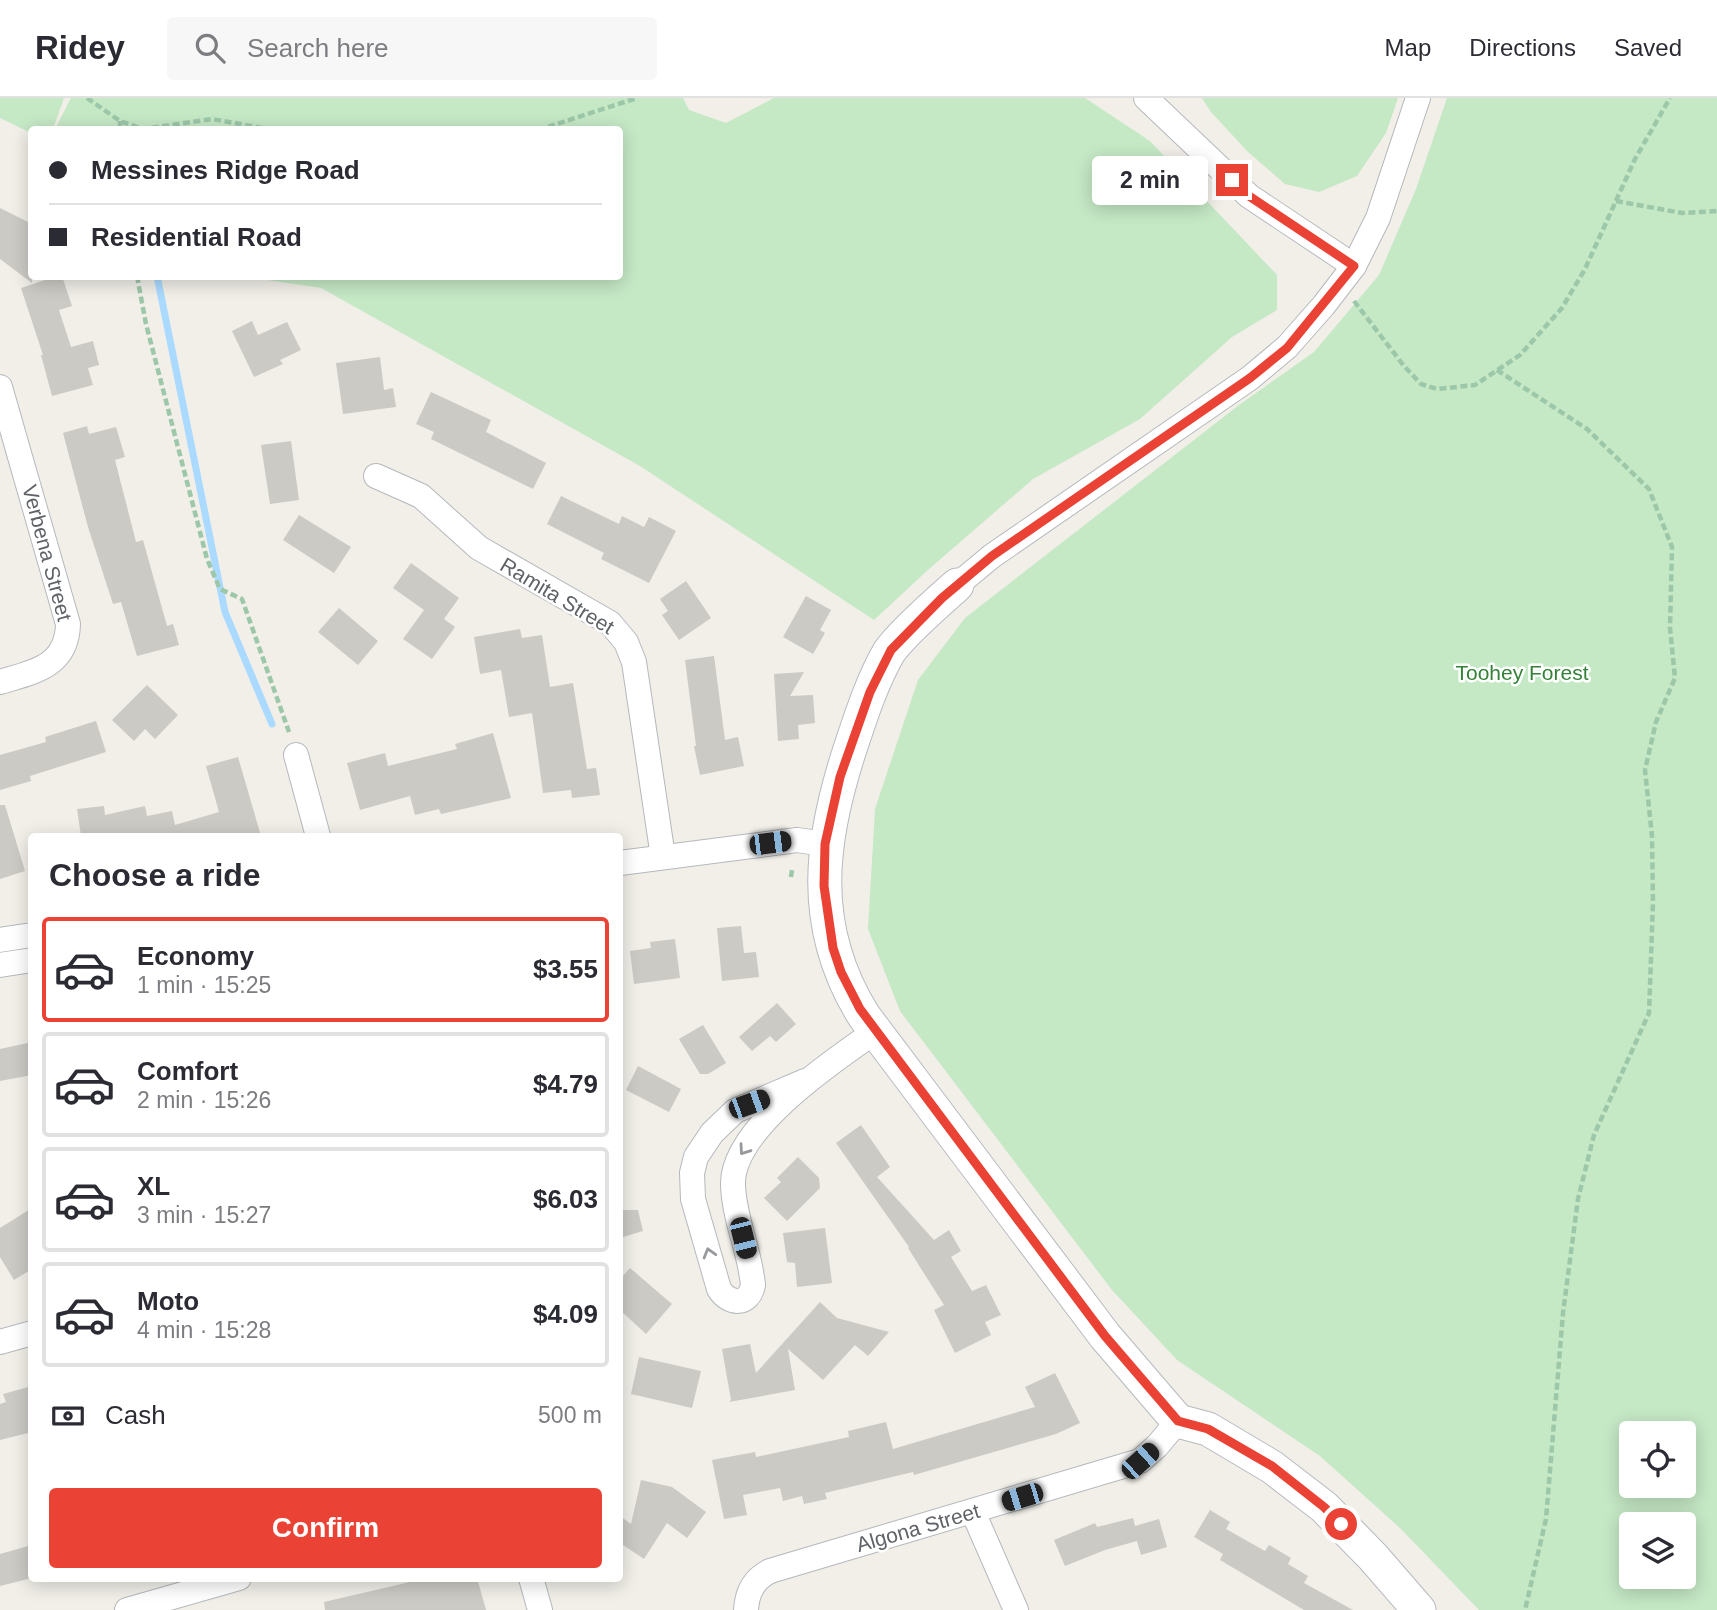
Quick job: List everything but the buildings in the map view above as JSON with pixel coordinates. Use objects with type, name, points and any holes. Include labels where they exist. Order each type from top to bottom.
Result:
[{"type":"street","points":[[1146,98],[1249,196],[1347,275]]},
{"type":"street","points":[[1418,98],[1378,218],[1347,275],[1287,348],[1250,378],[992,556],[957,585],[891,650],[870,692],[840,777],[825,844],[824,886],[836,959],[855,1001],[1105,1336],[1178,1421],[1208,1429],[1272,1466],[1304,1491],[1364,1547],[1419,1610]]},
{"type":"street","name":"Verbena Street","points":[[0,682],[39,670],[55,660],[64,646],[68,624],[1,398]]},
{"type":"street","name":"Ramita Street","points":[[376,476],[421,496],[478,548],[603,619],[621,636],[634,662],[663,857]]},
{"type":"street","points":[[296,755],[317,833]]},
{"type":"street","points":[[623,863],[797,840],[825,844]]},
{"type":"street","points":[[0,940],[28,936]]},
{"type":"street","points":[[0,965],[28,961]]},
{"type":"street","points":[[805,1081],[762,1125],[740,1154],[734,1167],[734,1196],[753,1285],[746,1298],[732,1302],[719,1289],[693,1199],[693,1165],[706,1141],[730,1114],[805,1081],[876,1031]]},
{"type":"street","points":[[0,1342],[28,1334]]},
{"type":"street","name":"Algona Street","points":[[746,1610],[752,1585],[761,1575],[770,1571],[1140,1461],[1178,1421]]},
{"type":"street","points":[[973,1512],[1015,1606]]},
{"type":"street","points":[[127,1610],[225,1582]]},
{"type":"street","points":[[532,1582],[540,1610]]},
{"type":"path","points":[[87,98],[120,121],[134,126]]},
{"type":"path","points":[[550,126],[637,98]]},
{"type":"path","points":[[1347,275],[1404,366],[1421,384],[1437,388],[1475,385],[1520,355],[1562,308],[1585,269],[1635,159],[1670,98]]},
{"type":"path","points":[[164,126],[212,119],[251,126]]},
{"type":"path","points":[[120,121],[120,126]]},
{"type":"path","points":[[1616,201],[1682,213],[1717,211]]},
{"type":"path","points":[[138,280],[146,324],[207,559],[220,589],[242,599],[296,755]]},
{"type":"path","points":[[1497,370],[1587,429],[1649,489],[1672,547],[1670,628],[1675,678],[1656,722],[1645,770],[1652,836],[1653,902],[1649,1013],[1594,1135],[1578,1199],[1561,1339],[1546,1518],[1525,1610]]},
{"type":"green space","points":[[0,98],[64,98],[54,126],[28,126],[28,132],[0,118]]},
{"type":"green space","points":[[71,98],[683,98],[689,110],[726,123],[774,98],[1085,98],[1150,141],[1277,275],[1277,310],[1232,337],[1140,419],[1033,479],[874,620],[640,466],[321,288],[268,280],[623,280],[623,126],[57,126]]},
{"type":"green space","points":[[1202,98],[1398,98],[1386,133],[1357,176],[1319,192],[1285,184],[1247,151],[1211,112]]},
{"type":"green space","name":"Toohey Forest","points":[[1447,98],[1717,98],[1717,1610],[1479,1610],[1400,1528],[1320,1456],[1177,1360],[1112,1290],[900,1011],[868,929],[875,809],[918,680],[965,618],[1239,405],[1314,352],[1379,275],[1416,189]]},
{"type":"waterway","points":[[158,280],[225,612],[272,724]]},
{"type":"route","points":[[1232,180],[1249,196],[1354,266],[1287,348],[1250,378],[992,556],[942,598],[891,650],[870,692],[840,777],[825,844],[824,886],[836,959],[860,1009],[1105,1336],[1178,1421],[1208,1429],[1272,1466],[1341,1524]]}]
